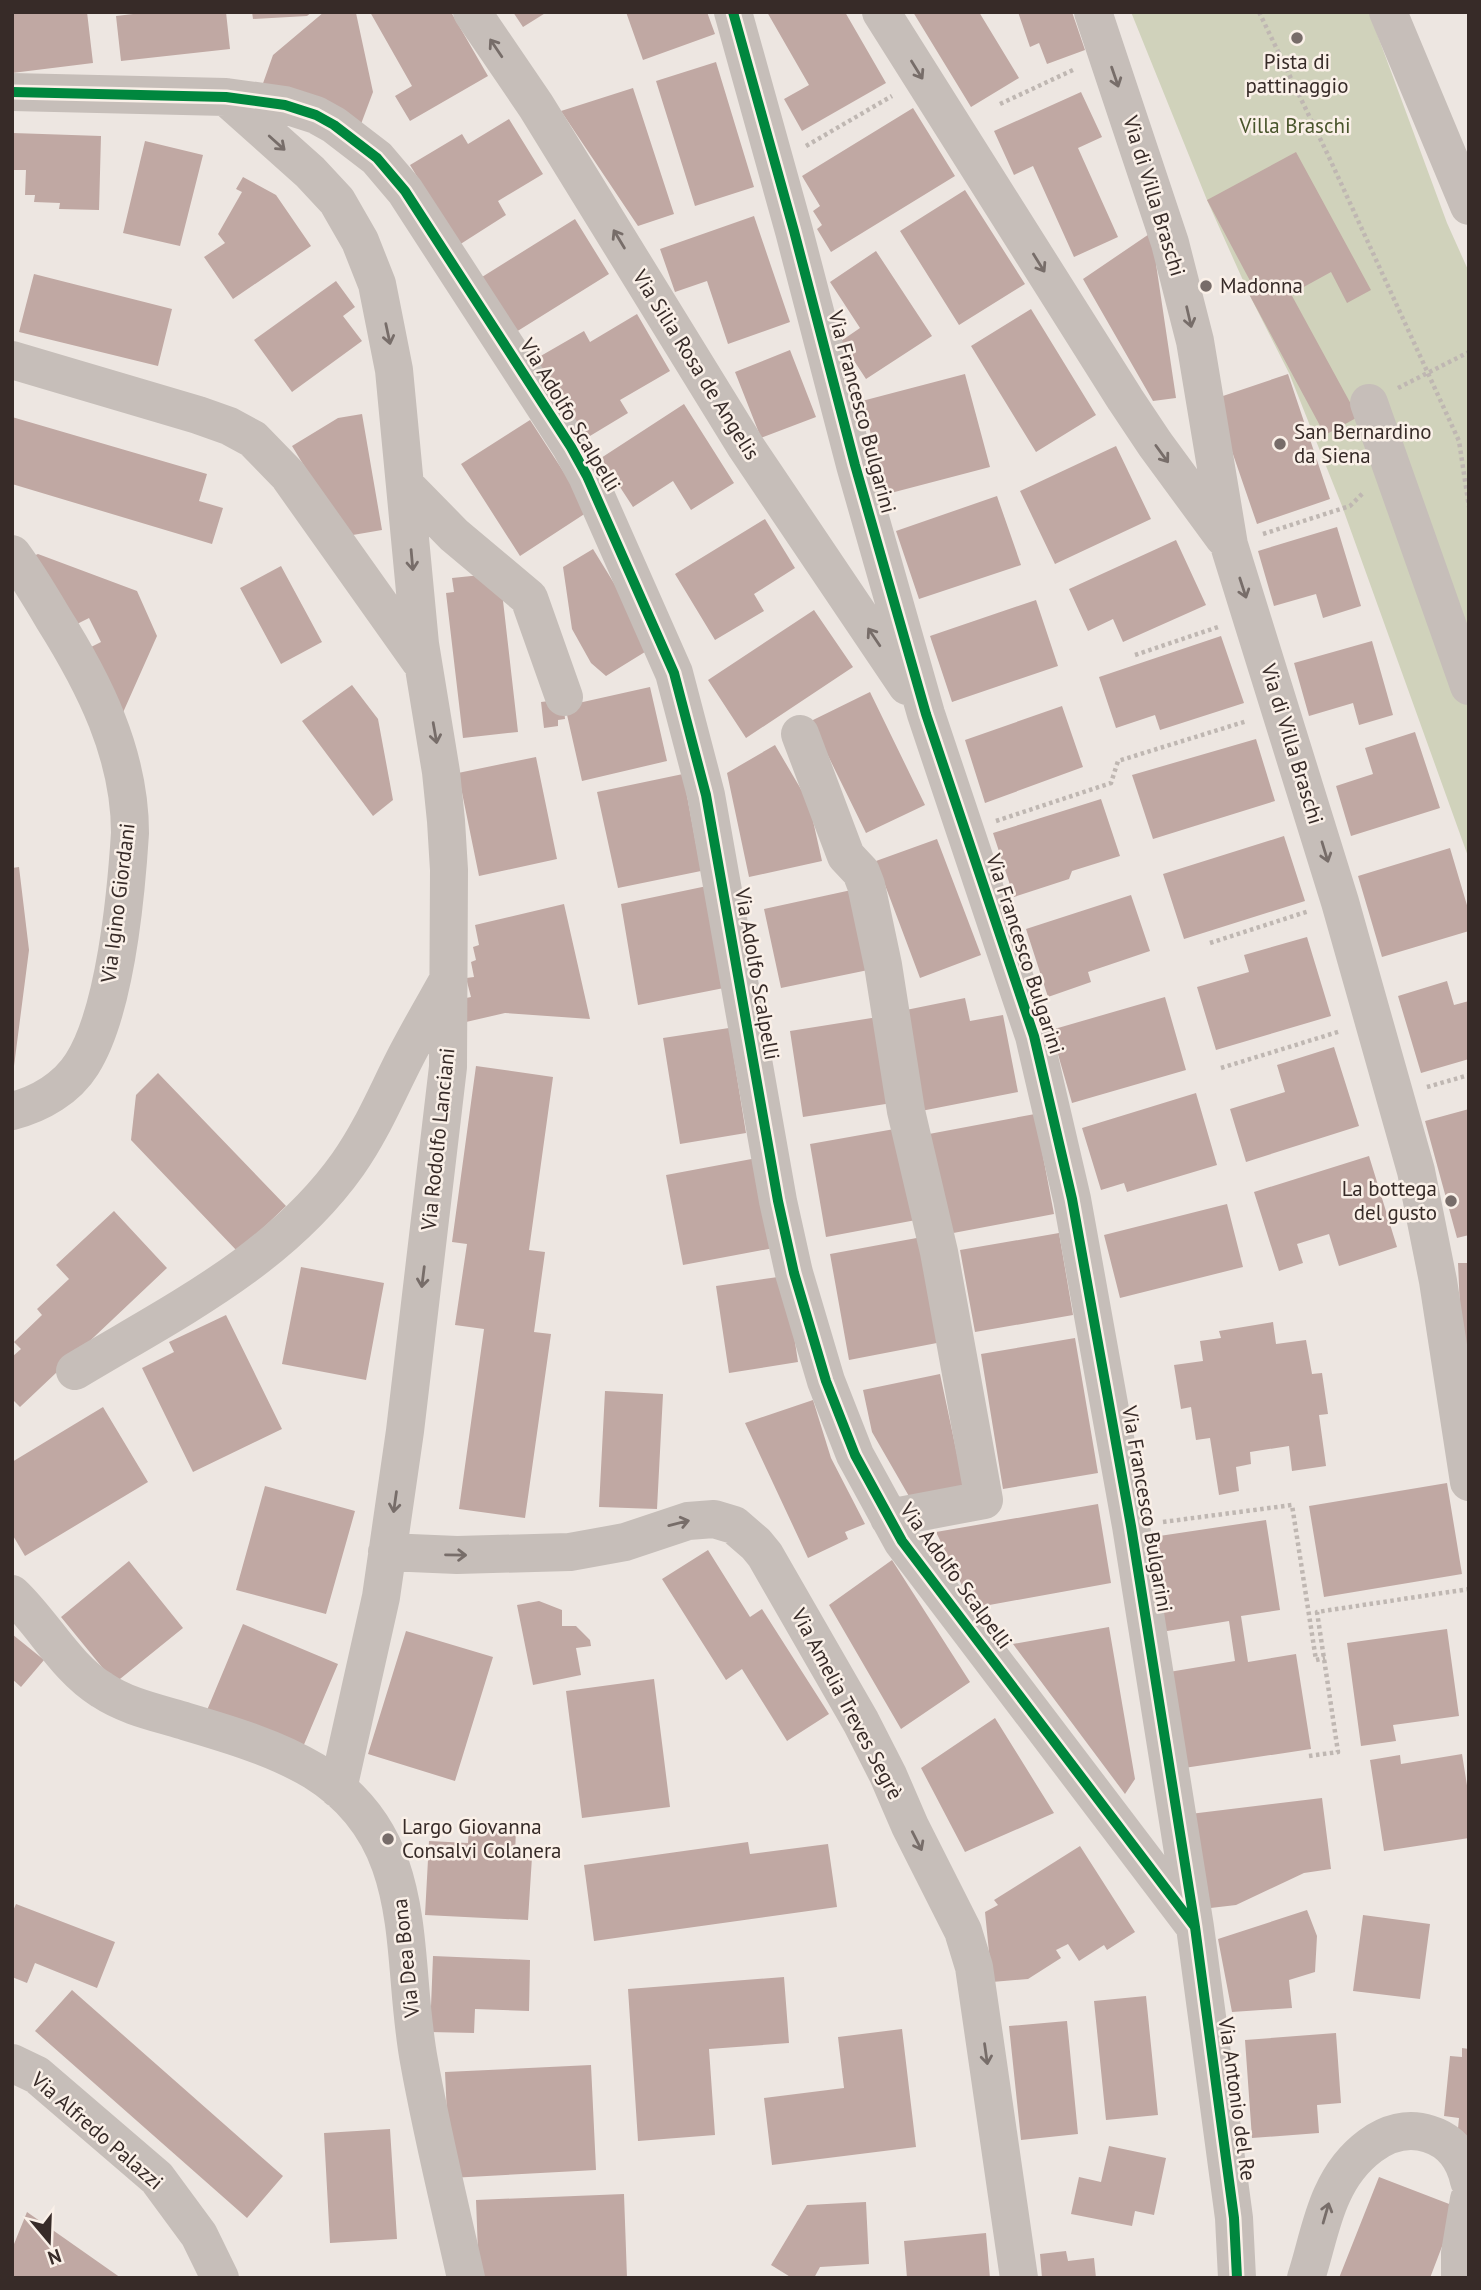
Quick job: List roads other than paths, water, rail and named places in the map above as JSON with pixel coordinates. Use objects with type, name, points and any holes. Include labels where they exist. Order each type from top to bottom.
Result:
[{"type":"street","name":"Via Silia Rosa de Angelis","points":[[472,12],[543,117],[746,447],[926,714]]},
{"type":"street","name":"Via Francesco Bulgarini","points":[[733,12],[855,466],[926,714],[1034,1036],[1072,1199],[1131,1526],[1195,1927]]},
{"type":"street","points":[[881,12],[1132,409],[1229,545]]},
{"type":"street","name":"Via di Villa Braschi","points":[[1093,12],[1153,186],[1181,282],[1195,341],[1229,545],[1340,902],[1416,1171],[1438,1281],[1469,1482]]},
{"type":"street","points":[[1388,12],[1469,206]]},
{"type":"street","points":[[12,92],[226,97]]},
{"type":"street","name":"Via Rodolfo Lanciani","points":[[226,97],[328,191],[345,213],[360,241],[377,284],[390,342],[420,643],[441,772],[446,821],[449,870],[448,1067],[405,1431],[381,1597],[338,1789]]},
{"type":"street","name":"Via Adolfo Scalpelli","points":[[226,97],[285,105],[316,115],[348,133],[377,158],[422,214],[571,447],[602,507],[674,673],[706,795],[778,1201],[794,1273],[834,1406],[866,1478],[902,1541],[1195,1927]]},
{"type":"street","points":[[12,360],[198,415],[229,426],[253,439],[288,475],[424,666]]},
{"type":"street","points":[[1368,403],[1469,686]]},
{"type":"street","points":[[405,485],[454,535],[529,598],[564,697]]},
{"type":"street","name":"Via Igino Giordani","points":[[12,554],[80,662],[106,718],[125,778],[130,814],[128,856],[115,962],[95,1037],[82,1065],[63,1086],[37,1103],[12,1111]]},
{"type":"street","points":[[800,734],[846,856],[861,872],[866,885],[883,965],[906,1111],[939,1252],[984,1500],[889,1518]]},
{"type":"street","points":[[75,1371],[228,1279],[274,1244],[315,1204],[369,1132],[447,982]]},
{"type":"street","name":"Via Amelia Treves Segrè","points":[[387,1552],[470,1555],[570,1552],[625,1542],[673,1524],[703,1519],[734,1525],[755,1544],[778,1575],[862,1722],[968,1945],[974,1967],[1019,2278]]},
{"type":"street","name":"Via Dea Bona","points":[[12,1594],[75,1667],[100,1689],[131,1705],[227,1735],[313,1771],[338,1789],[376,1835],[393,1870],[401,1898],[419,2064],[466,2278]]},
{"type":"street","name":"Via Antonio del Re","points":[[1195,1927],[1234,2218],[1237,2278]]},
{"type":"street","name":"Via Alfredo Palazzi","points":[[12,2063],[37,2075],[157,2178],[199,2235],[220,2278]]},
{"type":"street","points":[[1306,2278],[1332,2194],[1347,2170],[1373,2143],[1398,2133],[1418,2132],[1435,2136],[1455,2149],[1464,2164],[1469,2181]]},
{"type":"street","points":[[1460,2278],[1460,2253],[1469,2199]]},
{"type":"place","name":"Pista di pattinaggio","points":[[1297,38]]},
{"type":"place","name":"Madonna","points":[[1206,286]]},
{"type":"place","name":"San Bernardino da Siena","points":[[1280,444]]},
{"type":"place","name":"La bottega del gusto","points":[[1451,1201]]},
{"type":"place","name":"Largo Giovanna Consalvi Colanera","points":[[388,1839]]},
{"type":"park label","name":"Villa Braschi","points":[[1295,126]]}]
